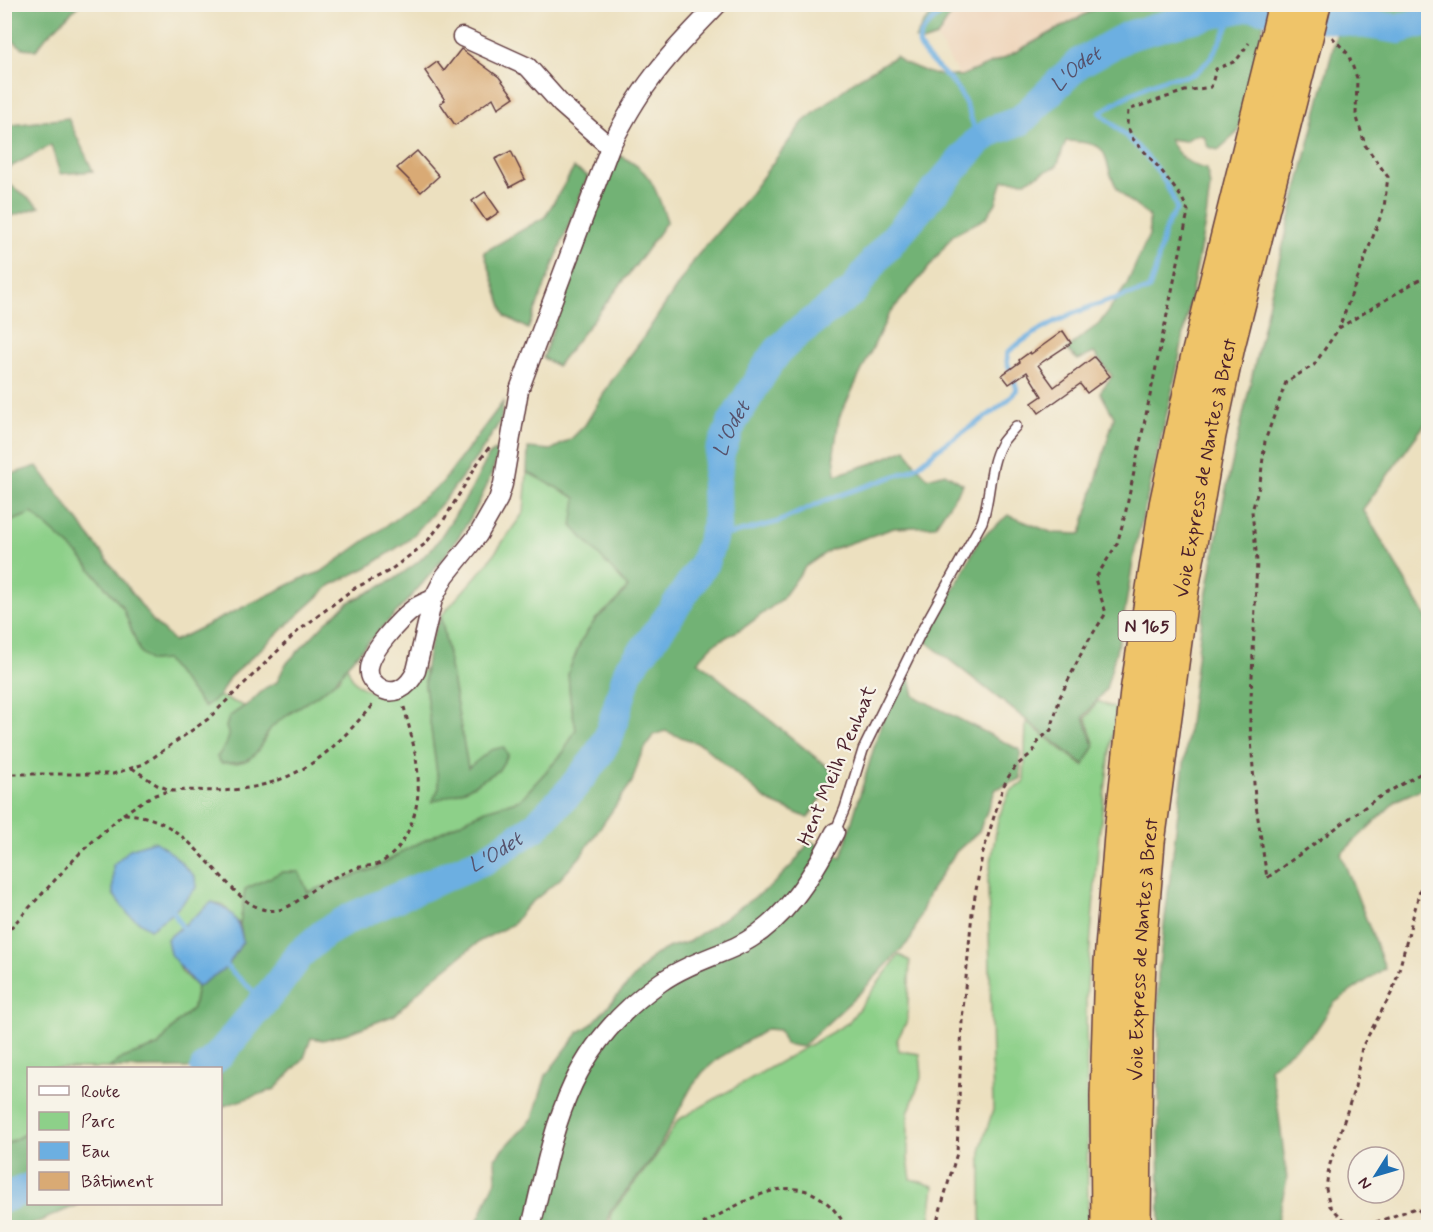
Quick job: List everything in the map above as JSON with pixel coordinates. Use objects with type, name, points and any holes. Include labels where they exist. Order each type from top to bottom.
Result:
[{"type":"highway","name":"Voie Express de Nantes à Brest","points":[[1134,1227],[1136,1041],[1141,928],[1148,842],[1182,589],[1209,435],[1290,39],[1285,4]]},
{"type":"highway","name":"Voie Express de Nantes à Brest","points":[[1108,1227],[1107,1096],[1111,962],[1122,823],[1137,692],[1166,506],[1197,360],[1290,39],[1314,4]]},
{"type":"street","points":[[433,599],[416,608],[380,645],[371,657],[368,672],[370,678],[392,690],[411,682],[416,671],[433,599],[445,576],[478,535],[498,500],[503,484],[519,390],[610,147],[628,112],[648,83],[680,43],[718,4]]},
{"type":"street","points":[[462,37],[528,67],[561,104],[610,147]]},
{"type":"street","name":"Hent Meilh Penhoat","points":[[531,1227],[561,1109],[575,1077],[589,1054],[619,1016],[660,982],[686,967],[747,941],[769,924],[798,894],[836,832]]},
{"type":"lane","name":"Hent Meilh Penhoat","points":[[836,832],[846,808],[863,750],[920,634],[982,522],[987,508],[992,470],[1001,443],[1016,426]]},
{"type":"path","points":[[935,1227],[957,1153],[962,1021],[972,913],[982,856],[1003,786],[1016,766],[1033,753],[1040,740],[1051,730],[1060,697],[1085,646],[1106,613],[1095,579],[1117,544],[1125,515],[1188,211],[1182,198],[1161,170],[1133,139],[1126,125],[1128,110],[1185,92],[1211,87],[1216,69],[1290,39],[1334,38],[1348,54],[1357,78],[1356,114],[1365,145],[1388,177],[1384,207],[1339,328],[1314,365],[1286,382],[1265,441],[1260,483],[1252,511],[1257,561],[1250,722],[1256,799],[1267,878],[1376,799],[1423,772],[1428,772]]},
{"type":"path","points":[[1339,328],[1428,276]]},
{"type":"path","points":[[4,774],[113,774],[144,764],[208,718],[291,637],[353,589],[389,571],[424,544],[442,523],[479,461],[513,416]]},
{"type":"path","points":[[4,935],[80,853],[123,814],[156,795],[231,790],[265,785],[290,777],[315,761],[349,733],[392,690],[414,751],[419,788],[417,808],[399,848],[379,864],[358,867],[318,886],[293,905],[268,910],[258,908],[242,898],[199,851],[172,829],[155,819],[138,814],[123,814]]},
{"type":"path","points":[[132,768],[157,785],[174,792]]},
{"type":"path","points":[[1423,772],[1428,788]]},
{"type":"path","points":[[1428,859],[1392,992],[1362,1047],[1355,1087],[1329,1167],[1326,1189],[1330,1206],[1343,1219],[1359,1226],[1416,1208],[1426,1216],[1428,1227]]},
{"type":"path","points":[[695,1227],[763,1194],[783,1188],[801,1188],[822,1197],[847,1227]]},
{"type":"shaded area","points":[[966,5],[1109,5],[966,88],[931,28]]},
{"type":"green space","points":[[943,4],[972,5],[952,13],[937,37],[922,42],[915,39],[923,24]]},
{"type":"green space","points":[[4,5],[79,5],[36,50],[23,48],[5,35]]},
{"type":"green space","points":[[1102,5],[1268,5],[1238,132],[1218,150],[1208,147],[1204,136],[1195,135],[1185,141],[1169,139],[1184,159],[1207,169],[1210,187],[1206,218],[1177,369],[1135,550],[1121,633],[1106,689],[1084,717],[1094,746],[1084,765],[924,640],[979,540],[1008,515],[1053,533],[1081,534],[1114,417],[1100,392],[1112,376],[1094,353],[1078,360],[1067,350],[1099,324],[1126,286],[1149,235],[1149,216],[1127,200],[1117,188],[1104,152],[1100,148],[1093,144],[1066,141],[1057,166],[1026,181],[1003,180],[996,203],[986,218],[953,235],[927,270],[889,314],[839,418],[834,453],[836,475],[906,449],[915,464],[928,478],[945,473],[963,484],[935,526],[894,528],[830,550],[805,567],[782,599],[746,626],[714,644],[698,661],[837,775],[808,818],[768,801],[702,745],[665,731],[653,735],[640,757],[632,782],[580,857],[559,880],[526,907],[513,924],[480,941],[426,984],[395,1015],[323,1040],[311,1038],[304,1058],[275,1089],[222,1107],[222,1067],[110,1067],[123,1058],[158,1046],[193,1008],[197,987],[227,967],[243,941],[240,925],[245,889],[282,872],[299,872],[308,892],[376,868],[407,849],[486,810],[520,800],[563,753],[576,729],[568,673],[582,639],[596,619],[616,602],[628,587],[572,526],[576,498],[527,472],[528,448],[551,450],[571,439],[585,425],[612,380],[641,341],[697,256],[747,198],[803,122],[857,79],[896,56],[902,62],[932,74],[961,76],[1006,57]]},
{"type":"green space","points":[[1344,5],[1428,5],[1428,420],[1363,509],[1428,620],[1428,786],[1397,800],[1341,854],[1385,968],[1334,1003],[1315,1032],[1270,1068],[1278,1108],[1287,1179],[1276,1227],[1160,1227],[1158,975],[1201,626],[1223,503],[1271,293]]},
{"type":"green space","points":[[68,118],[93,171],[60,174],[51,145],[5,170],[5,126]]},
{"type":"green space","points":[[620,156],[646,175],[656,191],[667,221],[636,265],[557,366],[543,358],[604,182]]},
{"type":"green space","points":[[574,168],[588,176],[528,329],[505,316],[484,252],[545,217]]},
{"type":"green space","points":[[5,181],[40,207],[5,218]]},
{"type":"green space","points":[[503,402],[501,420],[482,450],[443,502],[409,540],[368,567],[331,585],[229,678],[219,696],[204,707],[166,660],[150,661],[140,652],[123,608],[79,555],[32,513],[5,524],[5,476],[37,466],[153,621],[174,641],[301,579],[321,572],[390,523],[442,483]]},
{"type":"green space","points":[[495,450],[499,450],[489,482],[474,511],[457,539],[415,592],[332,684],[273,726],[253,756],[243,762],[221,763],[217,757],[226,745],[229,736],[226,727],[229,717],[252,701],[265,688],[277,682],[285,665],[325,623],[348,603],[393,580],[418,562],[436,544],[470,492],[488,457]]},
{"type":"green space","points":[[527,472],[577,498],[580,535],[628,587],[616,602],[596,619],[582,639],[568,673],[576,729],[563,753],[520,800],[486,810],[407,849],[376,868],[308,892],[299,872],[282,872],[246,889],[240,925],[224,906],[212,902],[167,939],[182,972],[197,987],[193,1008],[158,1046],[123,1058],[110,1067],[27,1067],[27,1133],[5,1145],[4,762],[7,761],[4,761],[5,524],[32,513],[79,555],[123,608],[140,652],[150,661],[166,660],[204,707],[219,696],[244,706],[229,717],[226,727],[230,735],[227,745],[217,757],[259,749],[271,727],[339,679],[347,665],[352,677],[359,685],[380,696],[425,669],[425,685],[439,788],[433,801],[467,789],[498,771],[508,755],[468,768],[441,616],[487,564],[524,512]]},
{"type":"green space","points":[[441,616],[468,768],[491,750],[503,747],[508,755],[498,771],[467,789],[432,802],[439,788],[425,676],[431,641]]},
{"type":"green space","points":[[908,669],[914,696],[1020,750],[1021,779],[996,789],[979,831],[956,852],[929,893],[911,939],[862,991],[802,1047],[785,1044],[779,1030],[767,1029],[719,1058],[703,1072],[691,1088],[655,1155],[610,1212],[607,1227],[479,1228],[477,1222],[496,1180],[495,1158],[533,1118],[546,1075],[579,1032],[592,1024],[653,956],[670,947],[688,942],[770,887],[794,863],[810,841],[841,858],[881,724]]},
{"type":"green space","points":[[1098,701],[1116,709],[1099,834],[1086,998],[1088,1227],[981,1227],[981,1147],[993,1110],[988,881],[998,819],[1010,791],[1024,783],[1026,722],[1083,766],[1095,746],[1086,718]]},
{"type":"green space","points":[[899,955],[910,961],[907,1021],[897,1040],[899,1051],[920,1054],[922,1075],[908,1114],[908,1159],[911,1179],[934,1186],[929,1227],[611,1227],[611,1213],[656,1156],[678,1120],[848,1023]]},
{"type":"green space","points":[[27,1133],[27,1205],[78,1205],[26,1227],[5,1227],[5,1145]]},
{"type":"water","points":[[154,841],[173,854],[195,877],[196,888],[174,912],[150,929],[128,914],[113,894],[113,865],[130,849]]},
{"type":"water","points":[[212,902],[225,908],[234,917],[243,941],[227,967],[197,987],[170,954],[167,939]]},
{"type":"building","points":[[461,49],[499,77],[514,97],[498,108],[493,98],[455,125],[440,103],[445,100],[425,71],[437,62],[444,71]]},
{"type":"building","points":[[417,151],[439,176],[421,192],[397,168]]},
{"type":"building","points":[[511,151],[525,179],[510,187],[495,159]]},
{"type":"building","points":[[485,192],[499,212],[486,221],[472,201]]},
{"type":"building","points":[[1063,331],[1071,343],[1038,365],[1054,387],[1094,357],[1110,376],[1087,393],[1080,384],[1039,413],[1032,403],[1042,396],[1027,372],[1009,384],[1002,375],[1030,352],[1031,354]]},
{"type":"waterway","points":[[953,4],[928,26],[919,42],[927,57],[961,94],[978,141]]},
{"type":"waterway","name":"L'Odet","points":[[206,1067],[220,1054],[301,953],[323,934],[352,917],[486,859],[535,827],[569,792],[595,760],[609,736],[628,671],[667,619],[704,563],[717,525],[716,485],[720,452],[732,423],[765,369],[778,351],[796,334],[853,291],[876,259],[978,141],[994,130],[1020,121],[1079,63],[1128,36],[1185,20],[1249,6],[1399,29],[1423,22],[1428,18]]},
{"type":"waterway","points":[[712,539],[778,522],[826,500],[913,469],[1012,396],[1017,389],[1007,362],[1008,352],[1023,340],[1074,313],[1148,290],[1156,270],[1166,228],[1177,209],[1164,180],[1146,156],[1100,113],[1148,85],[1168,78],[1190,75],[1200,69],[1213,54],[1236,9]]},
{"type":"waterway","points":[[174,912],[182,927]]},
{"type":"waterway","points":[[227,967],[264,1001]]},
{"type":"waterway","name":"L'Odet","points":[[4,1198],[27,1188]]}]
